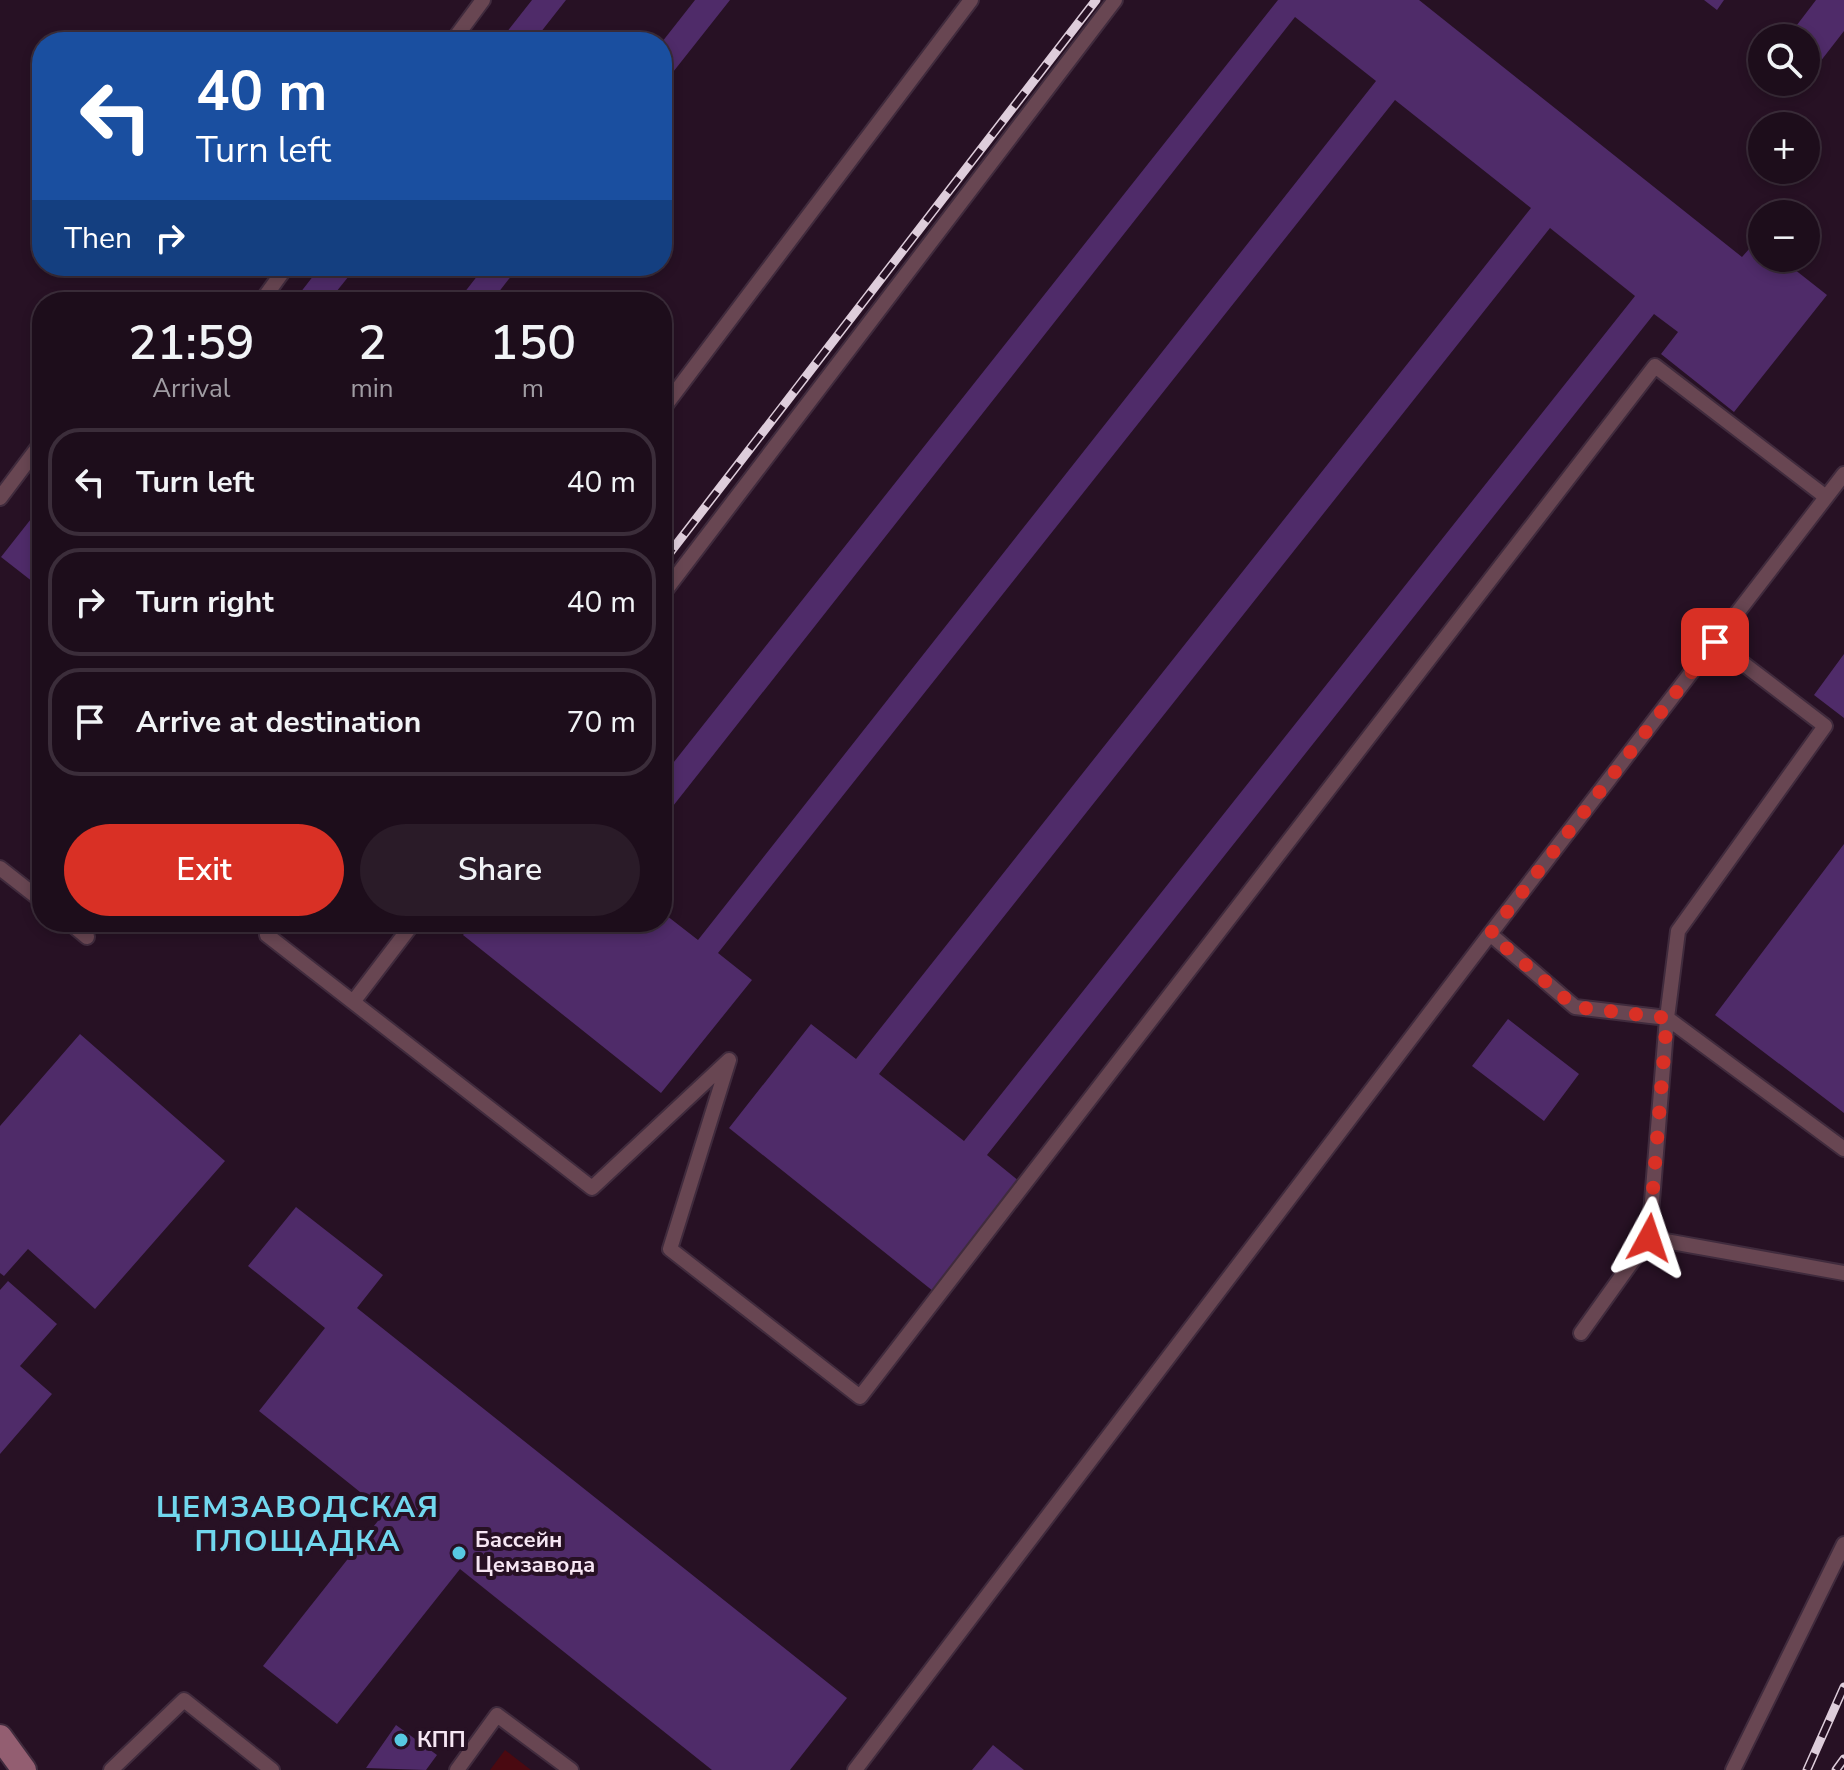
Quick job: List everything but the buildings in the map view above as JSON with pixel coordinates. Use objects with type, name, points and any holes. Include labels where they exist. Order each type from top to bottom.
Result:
[{"type":"street","points":[[0,1737],[24,1770]]},
{"type":"lane","points":[[459,32],[483,0]]},
{"type":"lane","points":[[672,397],[971,0]]},
{"type":"lane","points":[[672,582],[1115,0]]},
{"type":"lane","points":[[269,932],[267,935],[592,1188],[729,1060],[670,1249],[860,1397],[1655,366],[1826,497]]},
{"type":"lane","points":[[0,498],[32,455]]},
{"type":"lane","points":[[855,1770],[1844,474]]},
{"type":"lane","points":[[1581,1333],[1649,1238],[1667,1018],[1678,931],[1825,726],[1715,642]]},
{"type":"lane","points":[[0,868],[32,893]]},
{"type":"lane","points":[[81,932],[87,937]]},
{"type":"lane","points":[[353,1002],[406,932]]},
{"type":"lane","points":[[1490,934],[1575,1007],[1667,1018],[1844,1149]]},
{"type":"lane","points":[[1649,1238],[1844,1273]]},
{"type":"lane","points":[[1733,1770],[1844,1544]]},
{"type":"lane","points":[[111,1770],[184,1700],[272,1770]]},
{"type":"lane","points":[[457,1770],[497,1715],[571,1770]]},
{"type":"shaded area","points":[[505,1750],[531,1770],[490,1770]]},
{"type":"railway","points":[[672,550],[1096,0]]},
{"type":"railway","points":[[1807,1770],[1844,1687]]},
{"type":"railway","points":[[1836,1770],[1844,1759]]},
{"type":"place","name":"Бассейн Цемзавода","points":[[459,1553]]},
{"type":"place","name":"КПП","points":[[401,1740]]},
{"type":"district","name":"ЦЕМЗАВОДСКАЯ ПЛОЩАДКА","points":[[298,1524]]},
{"type":"route","points":[[1649,1238],[1667,1018],[1575,1007],[1490,934],[1715,642]]}]
